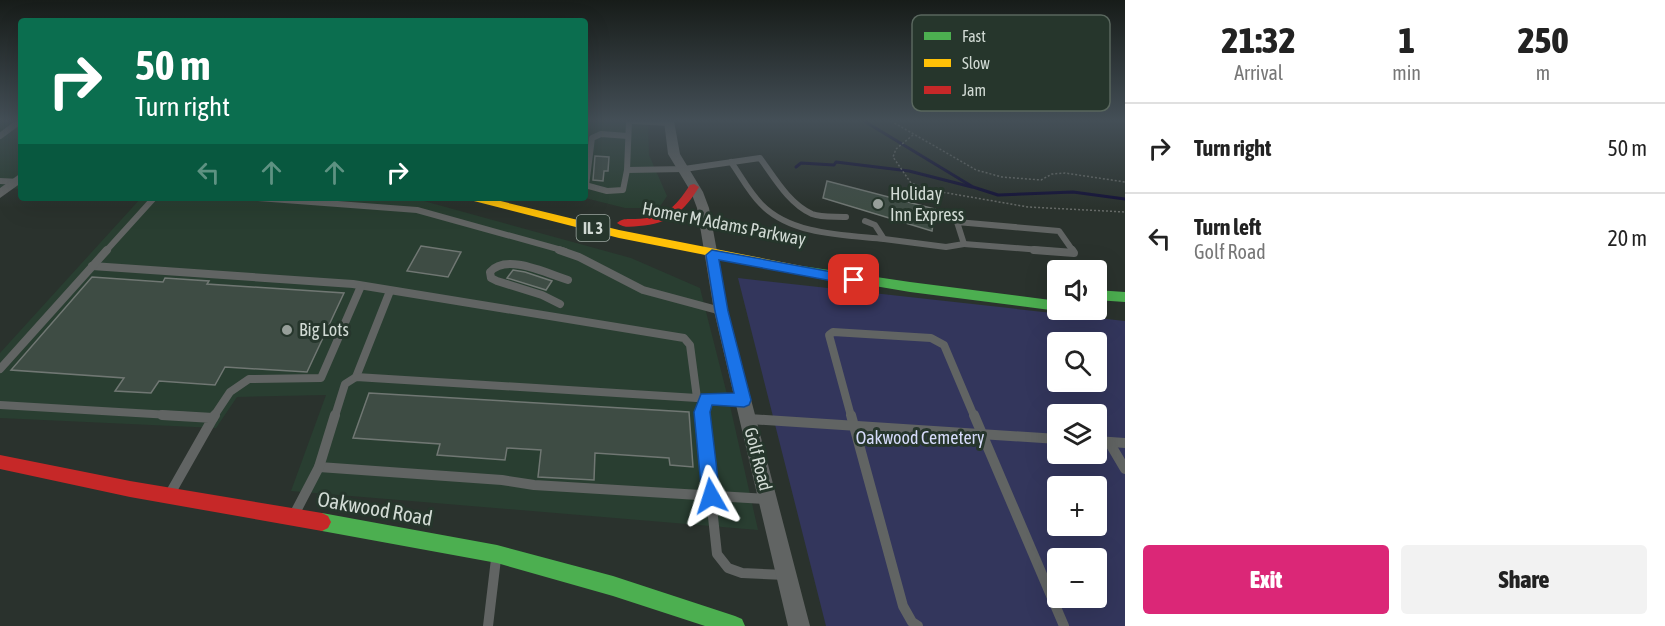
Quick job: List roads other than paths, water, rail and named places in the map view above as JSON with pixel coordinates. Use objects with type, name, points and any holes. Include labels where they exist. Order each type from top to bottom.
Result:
[{"type":"main road","points":[[623,223],[651,222],[674,216],[685,204],[694,187]]},
{"type":"main road","name":"Homer M Adams Parkway","points":[[485,201],[572,224],[711,248],[854,280],[1047,305]]},
{"type":"main road","name":"Homer M Adams Parkway","points":[[540,201],[711,248],[906,272]]},
{"type":"main road","points":[[941,277],[1000,284]]},
{"type":"main road","points":[[1107,296],[1125,297]]},
{"type":"main road","points":[[1107,310],[1125,311]]},
{"type":"main road","name":"Oakwood Road","points":[[0,462],[497,554],[613,586],[735,626]]},
{"type":"street","name":"Golf Road","points":[[673,150],[703,208],[722,311],[799,626]]},
{"type":"street","points":[[0,194],[18,182]]},
{"type":"lane","points":[[588,170],[590,150]]},
{"type":"lane","points":[[588,186],[607,191],[623,190],[628,150]]},
{"type":"lane","points":[[627,170],[684,169],[760,158],[796,202],[811,213],[821,216],[846,217]]},
{"type":"lane","points":[[731,162],[763,206],[785,221],[819,230],[946,247],[964,244],[1074,253],[1059,231],[957,222],[964,244]]},
{"type":"lane","points":[[0,181],[18,181]]},
{"type":"lane","points":[[0,369],[151,201]]},
{"type":"lane","points":[[304,201],[388,207],[432,213],[571,254],[587,260],[630,285],[661,296],[722,311]]},
{"type":"lane","points":[[819,230],[821,216]]},
{"type":"lane","points":[[865,221],[875,225],[884,239]]},
{"type":"lane","points":[[560,304],[542,295],[497,281],[491,278],[490,272],[496,265],[509,262],[568,280]]},
{"type":"lane","points":[[92,266],[325,281],[684,338],[690,345],[702,398],[717,554],[728,568],[742,573],[787,576]]},
{"type":"lane","points":[[169,495],[230,392],[249,379],[321,378],[361,286]]},
{"type":"lane","points":[[356,377],[390,291]]},
{"type":"lane","points":[[918,626],[912,622],[903,606],[830,338],[833,332],[931,338],[941,342],[947,349],[1064,626]]},
{"type":"lane","points":[[294,516],[319,467],[340,395],[345,384],[356,377],[744,400]]},
{"type":"lane","points":[[0,405],[213,418]]},
{"type":"lane","points":[[749,419],[1047,438]]},
{"type":"lane","points":[[1109,442],[1125,443]]},
{"type":"lane","points":[[1109,442],[1125,469]]},
{"type":"lane","points":[[319,467],[768,499]]},
{"type":"lane","points":[[488,626],[497,554]]},
{"type":"waterway","points":[[912,150],[973,187],[998,195],[1073,192],[1125,199]]},
{"type":"waterway","points":[[796,167],[801,163],[834,165],[836,162],[909,171],[972,187]]},
{"type":"place","name":"Holiday Inn Express","points":[[878,204]]},
{"type":"place","name":"Big Lots","points":[[287,330]]},
{"type":"park label","name":"Oakwood Cemetery","points":[[920,438]]}]
